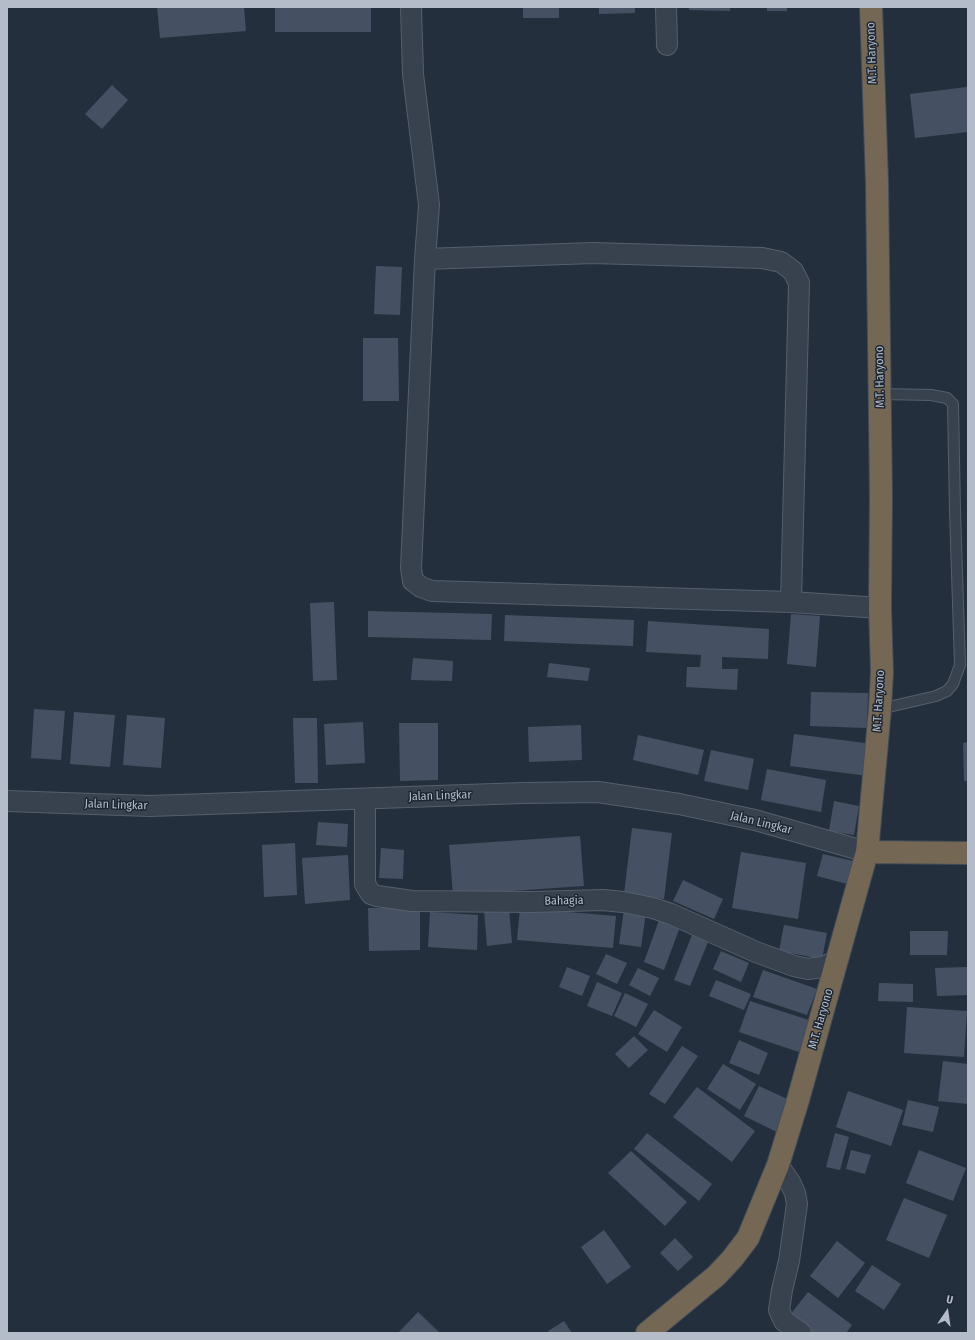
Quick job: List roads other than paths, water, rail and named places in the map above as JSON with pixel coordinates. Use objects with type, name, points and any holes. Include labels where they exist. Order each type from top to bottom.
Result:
[{"type":"highway","name":"M.T. Haryono","points":[[648,1333],[716,1276],[732,1259],[748,1238],[778,1165],[798,1100],[867,852],[882,672],[880,608],[880,394],[877,183],[870,7]]},
{"type":"highway","points":[[867,852],[968,853]]},
{"type":"street","points":[[411,7],[413,74],[429,205],[425,260],[411,568],[413,582],[420,587],[432,591],[791,602],[880,608]]},
{"type":"street","points":[[666,7],[667,45]]},
{"type":"street","points":[[425,260],[593,253],[762,258],[781,262],[793,271],[799,283],[791,602]]},
{"type":"street","name":"Jalan Lingkar","points":[[7,800],[150,806],[598,792],[679,804],[756,820],[867,852]]},
{"type":"street","name":"Bahagia","points":[[365,799],[366,884],[370,894],[412,901],[532,902],[603,900],[623,902],[653,908],[671,914],[756,952],[794,966],[808,969],[822,967],[832,963],[838,958]]},
{"type":"street","points":[[778,1165],[790,1182],[795,1193],[797,1204],[789,1261],[779,1310],[784,1322],[801,1333]]},
{"type":"lane","points":[[880,394],[931,395],[947,398],[953,404],[960,666],[954,684],[947,691],[936,696],[880,709]]}]
